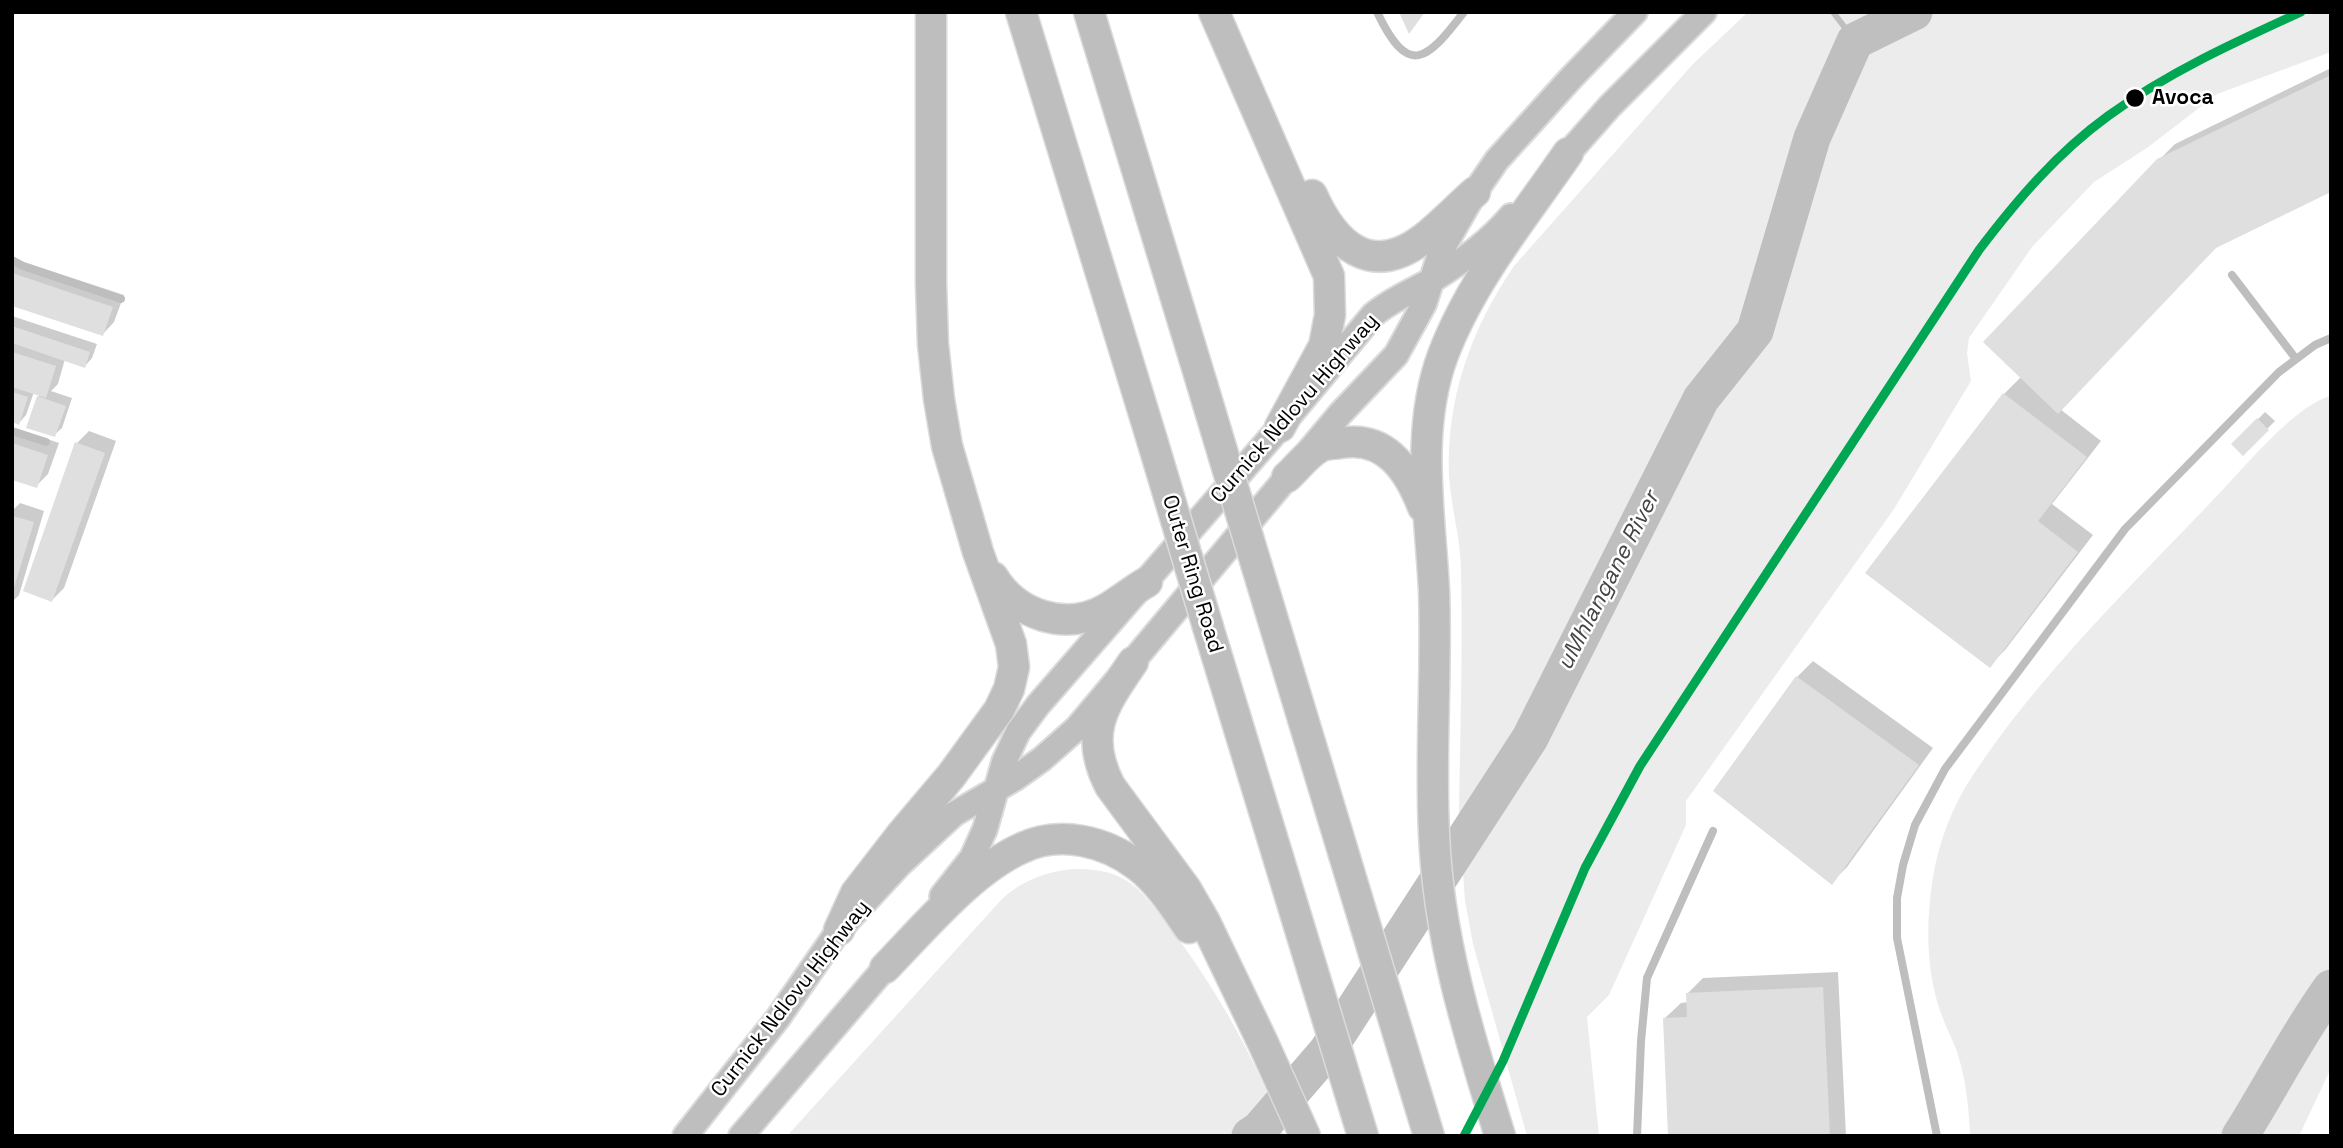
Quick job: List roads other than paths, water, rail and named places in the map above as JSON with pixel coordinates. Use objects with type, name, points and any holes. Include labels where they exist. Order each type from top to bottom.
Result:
[{"type":"highway","points":[[839,930],[856,893],[979,740],[1009,689],[1014,667],[1011,644],[978,552],[947,446],[939,399],[933,344],[931,12]]},
{"type":"highway","name":"Outer Ring Road","points":[[1021,12],[1363,1136]]},
{"type":"highway","points":[[1089,12],[1429,1136]]},
{"type":"highway","points":[[1214,12],[1283,130],[1320,212],[1340,241],[1353,251],[1378,257],[1399,252],[1421,240],[1475,192]]},
{"type":"highway","points":[[1214,12],[1329,276],[1330,315],[1324,346],[1280,427]]},
{"type":"highway","points":[[1499,1131],[1465,1024],[1450,962],[1440,902],[1434,834],[1434,589],[1428,521],[1426,438],[1433,391],[1443,356],[1462,313],[1483,276],[1568,153]]},
{"type":"highway","points":[[1287,477],[1320,447],[1354,440],[1371,444],[1389,453],[1404,468],[1414,483],[1428,521]]},
{"type":"highway","points":[[978,552],[998,585],[1010,597],[1027,610],[1051,619],[1066,621],[1105,610],[1147,582]]},
{"type":"highway","points":[[1133,662],[1105,703],[1096,729],[1097,753],[1102,771],[1110,786],[1186,888],[1205,922],[1305,1136]]},
{"type":"highway","points":[[885,968],[950,900],[993,865],[1020,848],[1038,842],[1055,839],[1085,841],[1111,849],[1139,867],[1153,882],[1178,911],[1258,1034]]},
{"type":"main road","name":"Curnick Ndlovu Highway","points":[[685,1136],[778,1018],[839,930],[898,865],[954,814],[1042,759],[1077,728],[1340,414],[1396,355],[1424,304],[1441,251],[1475,192],[1507,150],[1635,12]]},
{"type":"main road","name":"Curnick Ndlovu Highway","points":[[741,1136],[885,968],[972,858],[985,829],[1004,762],[1018,732],[1031,714],[1280,427],[1373,315],[1390,301],[1432,280],[1466,258],[1494,236],[1610,106],[1704,12]]},
{"type":"lane","points":[[1377,12],[1394,43],[1413,55],[1428,52],[1438,46],[1464,12]]},
{"type":"lane","points":[[12,260],[121,299]]},
{"type":"lane","points":[[2232,275],[2296,359]]},
{"type":"lane","points":[[1937,1136],[1897,938],[1897,898],[1914,825],[1945,769],[2125,529],[2279,372],[2315,345],[2331,338]]},
{"type":"lane","points":[[12,431],[46,442]]},
{"type":"lane","points":[[1637,1136],[1647,978],[1713,831]]},
{"type":"waterway","points":[[1833,12],[1855,41]]},
{"type":"waterway","name":"uMhlangane River","points":[[1250,1136],[1259,1130],[1327,1051],[1530,738],[1701,399],[1755,331],[1812,138],[1855,41],[1914,12]]},
{"type":"waterway","name":"uMhlangane River","points":[[2240,1136],[2331,988]]},
{"type":"place","name":"Avoca","points":[[2135,98]]}]
